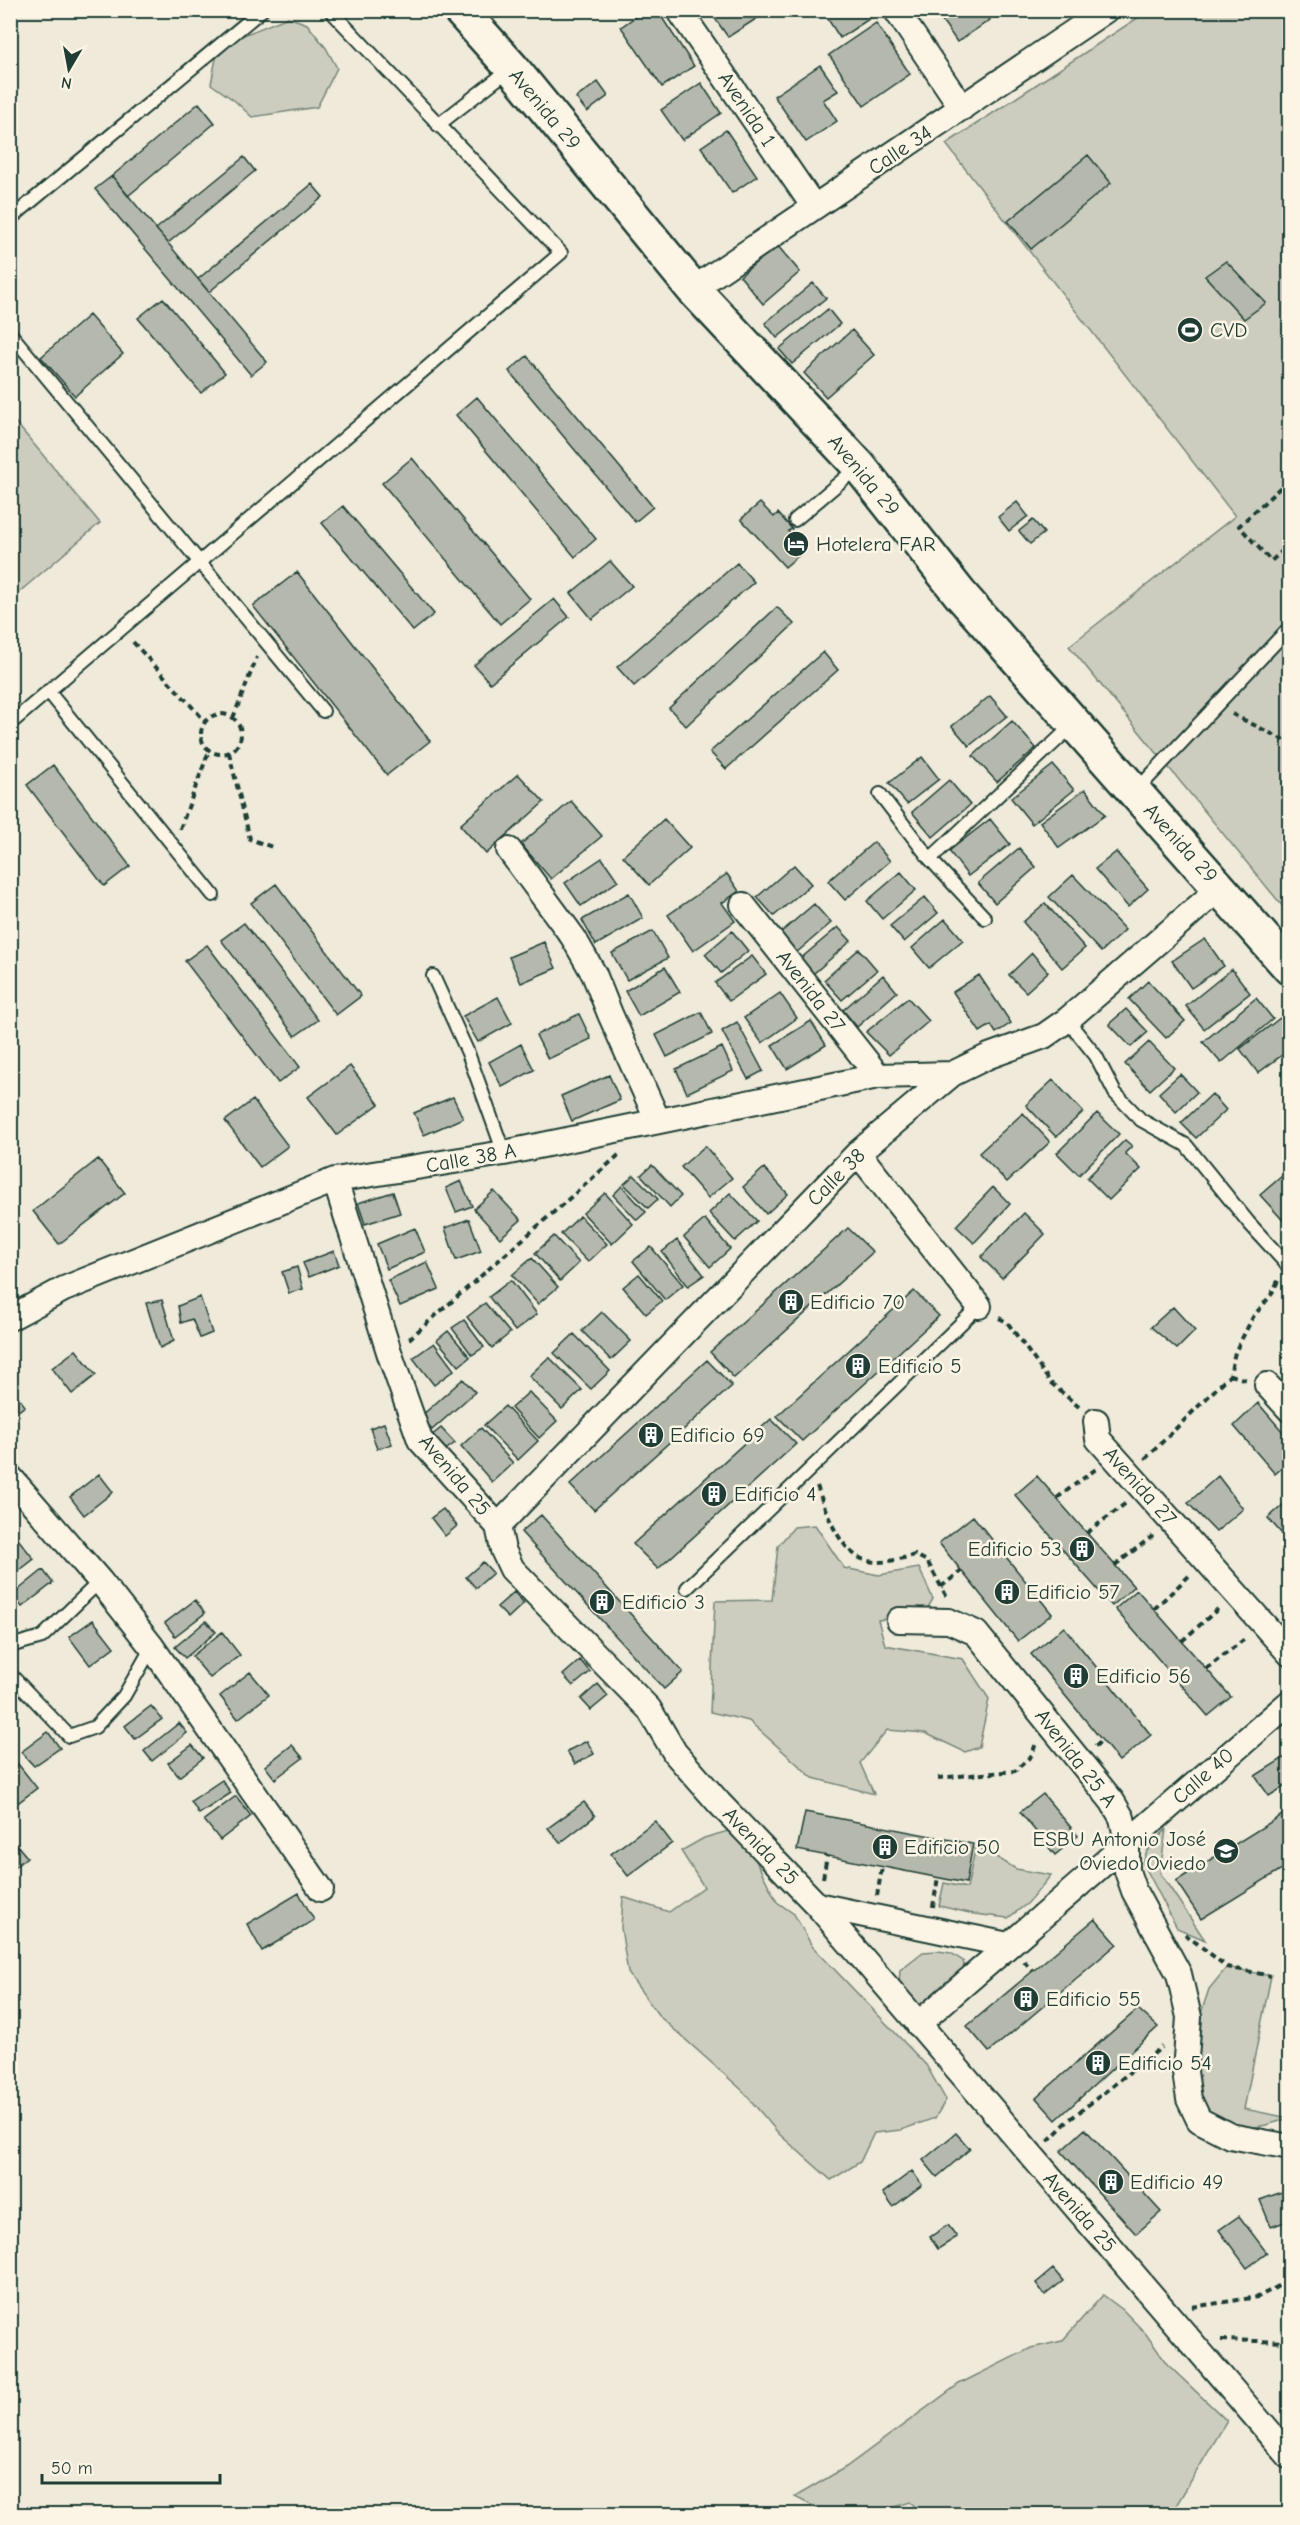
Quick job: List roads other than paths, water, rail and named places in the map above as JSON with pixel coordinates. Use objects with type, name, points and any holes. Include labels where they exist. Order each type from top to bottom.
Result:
[{"type":"main road","name":"Avenida 29","points":[[460,10],[512,68],[693,289],[859,466],[960,594],[1290,968]]},
{"type":"street","name":"Avenida 1","points":[[680,10],[814,207]]},
{"type":"street","points":[[896,10],[962,108]]},
{"type":"street","name":"Calle 34","points":[[693,289],[1106,10]]},
{"type":"street","points":[[509,850],[573,937],[594,974],[609,1014],[658,1121]]},
{"type":"street","name":"Calle 38","points":[[498,1526],[858,1153],[952,1074],[989,1056],[1044,1036],[1067,1020],[1220,888]]},
{"type":"street","name":"Avenida 27","points":[[743,905],[878,1076]]},
{"type":"street","name":"Calle 38 A","points":[[10,1318],[64,1288],[335,1180],[504,1153],[878,1076],[952,1074]]},
{"type":"street","points":[[858,1153],[980,1306]]},
{"type":"street","name":"Avenida 25","points":[[335,1180],[390,1355],[420,1440],[498,1526],[504,1551],[512,1569],[649,1709],[675,1753],[719,1803],[817,1905],[1290,2457]]},
{"type":"street","points":[[1267,1385],[1290,1410]]},
{"type":"street","name":"Avenida 27","points":[[1096,1421],[1098,1439],[1290,1654]]},
{"type":"street","points":[[10,1477],[100,1581],[152,1647],[321,1889]]},
{"type":"street","name":"Avenida 25 A","points":[[899,1620],[949,1621],[976,1633],[1112,1801],[1122,1818],[1127,1842],[1127,1871],[1134,1891],[1179,1974],[1189,2017],[1185,2072],[1189,2099],[1199,2120],[1230,2136],[1290,2147]]},
{"type":"street","name":"Calle 40","points":[[918,2024],[1290,1702]]},
{"type":"street","points":[[817,1905],[1008,1945]]},
{"type":"lane","points":[[10,219],[262,10]]},
{"type":"lane","points":[[10,724],[561,253],[330,10]]},
{"type":"lane","points":[[438,125],[512,68]]},
{"type":"lane","points":[[10,333],[323,711]]},
{"type":"lane","points":[[795,520],[859,466]]},
{"type":"lane","points":[[1135,792],[1290,627]]},
{"type":"lane","points":[[48,691],[213,896]]},
{"type":"lane","points":[[930,859],[1074,724]]},
{"type":"lane","points":[[880,794],[930,859],[986,918]]},
{"type":"lane","points":[[433,976],[468,1053],[504,1153]]},
{"type":"lane","points":[[1067,1020],[1095,1056],[1115,1093],[1141,1120],[1186,1145],[1249,1223],[1288,1266]]},
{"type":"lane","points":[[687,1588],[980,1306]]},
{"type":"lane","points":[[10,1647],[42,1637],[100,1581]]},
{"type":"lane","points":[[10,1674],[69,1736],[95,1727],[124,1696],[152,1647]]},
{"type":"place","name":"CVD","points":[[1190,330]]},
{"type":"place","name":"Hotelera FAR","points":[[796,544]]},
{"type":"place","name":"Edificio 70","points":[[791,1302]]},
{"type":"place","name":"Edificio 5","points":[[858,1366]]},
{"type":"place","name":"Edificio 69","points":[[651,1435]]},
{"type":"place","name":"Edificio 4","points":[[714,1494]]},
{"type":"place","name":"Edificio 53","points":[[1082,1549]]},
{"type":"place","name":"Edificio 57","points":[[1007,1592]]},
{"type":"place","name":"Edificio 3","points":[[602,1602]]},
{"type":"place","name":"Edificio 56","points":[[1076,1676]]},
{"type":"place","name":"Edificio 50","points":[[885,1847]]},
{"type":"place","name":"ESBU Antonio José Oviedo Oviedo","points":[[1226,1851]]},
{"type":"place","name":"Edificio 55","points":[[1026,1999]]},
{"type":"place","name":"Edificio 54","points":[[1098,2063]]},
{"type":"place","name":"Edificio 49","points":[[1111,2182]]}]
